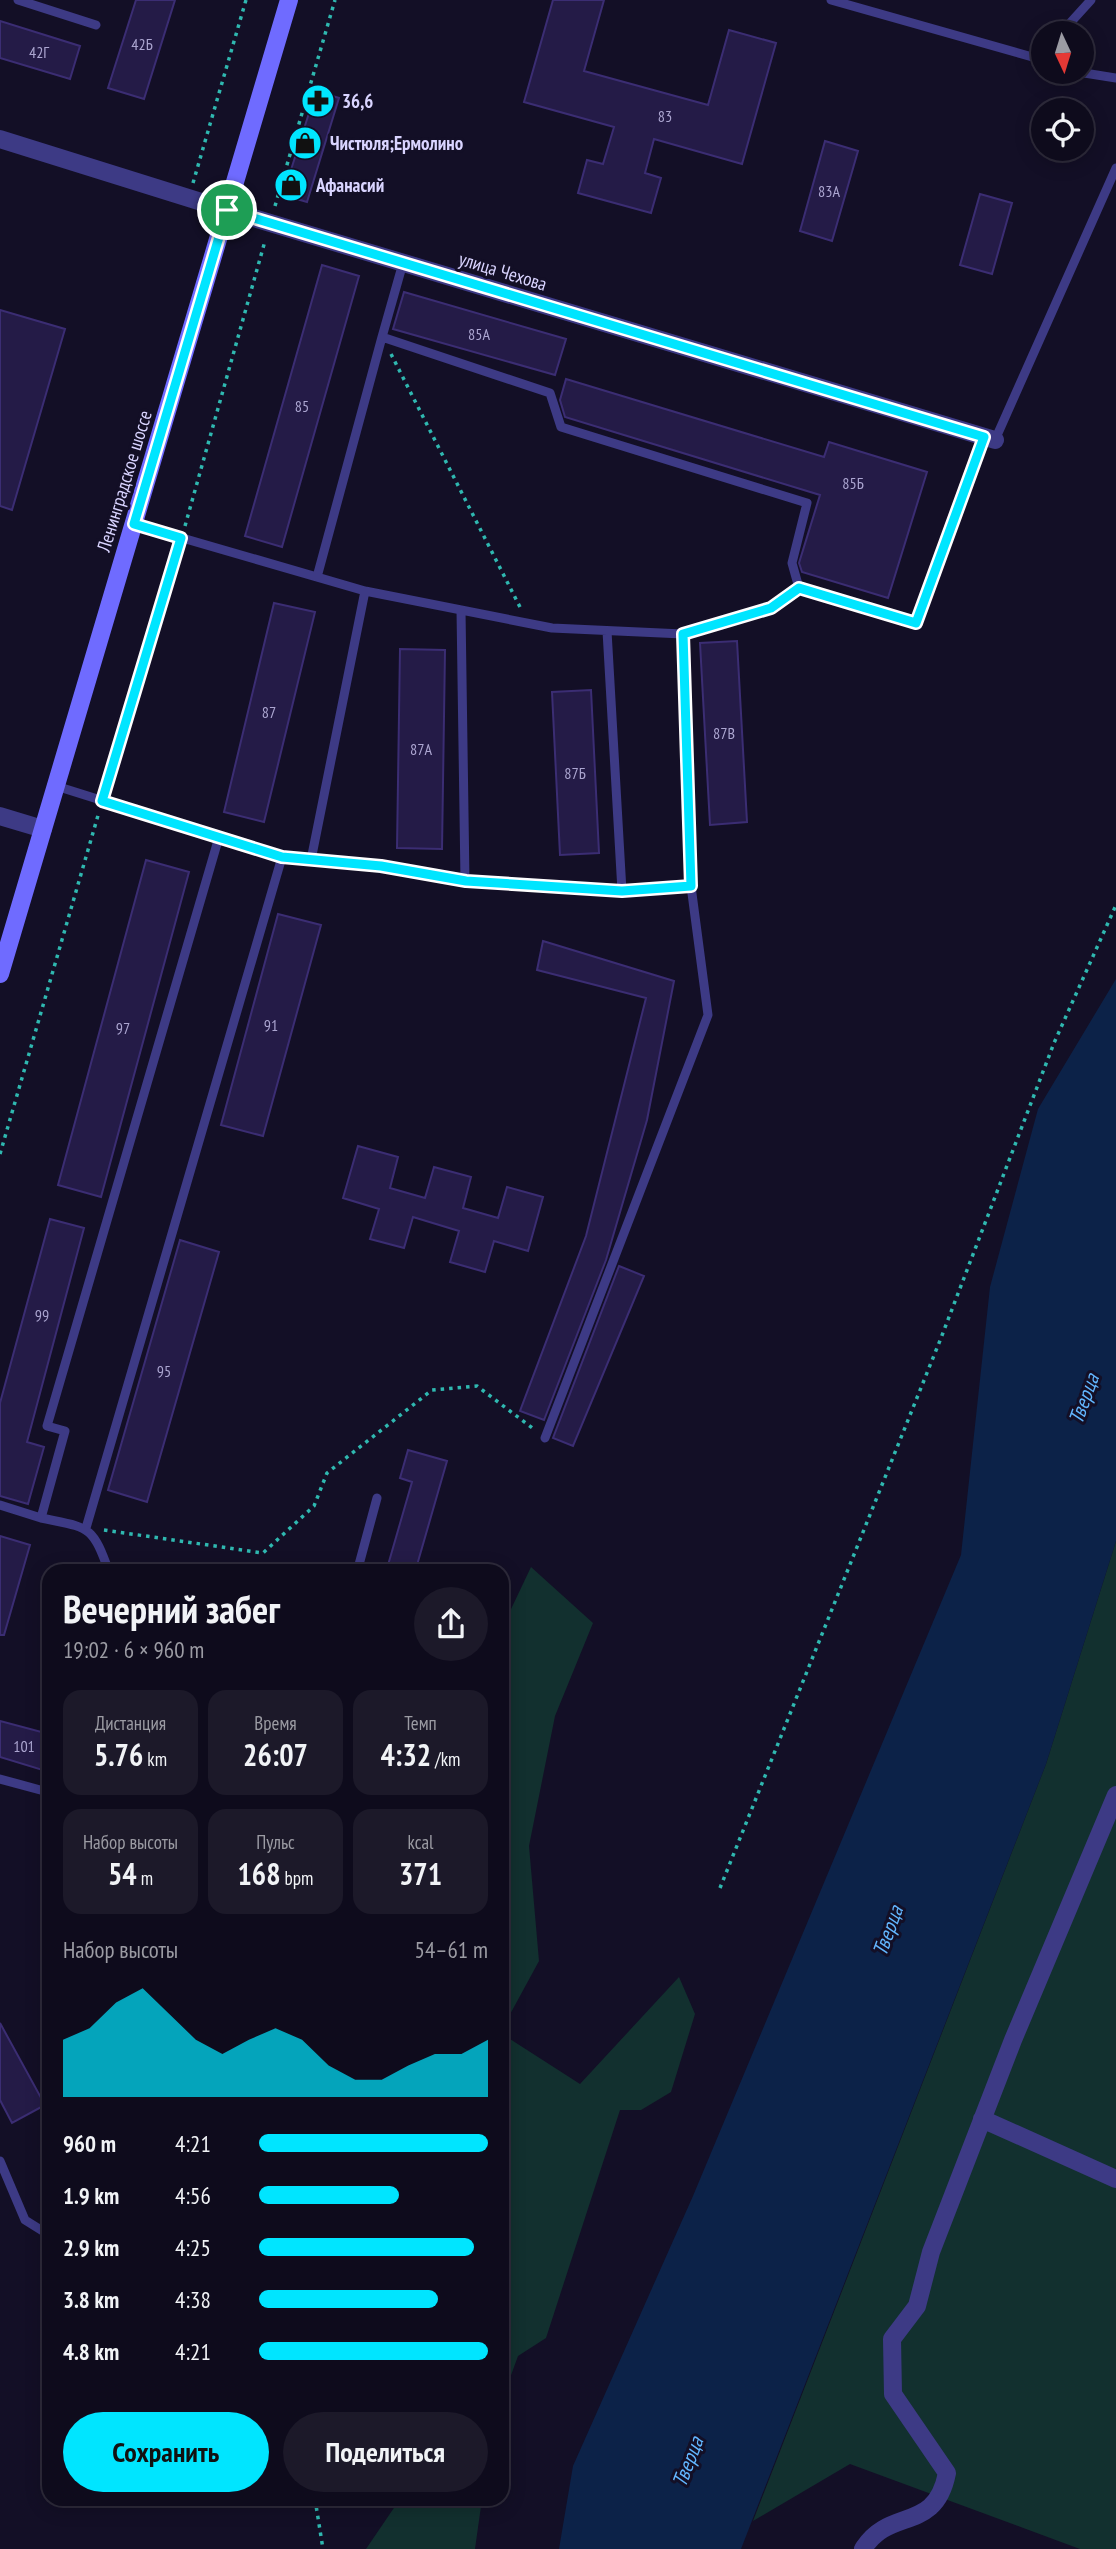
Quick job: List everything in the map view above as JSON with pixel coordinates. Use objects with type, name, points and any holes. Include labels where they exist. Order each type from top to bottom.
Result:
[{"type":"main road","name":"Ленинградское шоссе","points":[[0,974],[289,0]]},
{"type":"street","name":"улица Чехова","points":[[0,139],[227,210],[989,438]]},
{"type":"street","points":[[0,816],[43,829]]},
{"type":"street","points":[[863,2549],[885,2526],[927,2512],[943,2493],[947,2473],[893,2394],[892,2339],[917,2306],[931,2252],[982,2119],[1116,1795]]},
{"type":"street","points":[[982,2119],[1116,2179]]},
{"type":"lane","points":[[18,0],[96,24]]},
{"type":"lane","points":[[831,0],[1031,55]]},
{"type":"lane","points":[[1072,21],[1091,0]]},
{"type":"lane","points":[[1094,75],[1116,78]]},
{"type":"lane","points":[[799,588],[916,623],[989,438],[1116,168]]},
{"type":"lane","points":[[317,577],[403,263]]},
{"type":"lane","points":[[382,337],[550,393],[561,427],[807,503],[792,563],[799,588]]},
{"type":"lane","points":[[134,524],[365,591],[552,628],[683,634],[771,608],[799,588]]},
{"type":"lane","points":[[311,860],[365,591]]},
{"type":"lane","points":[[461,610],[466,881]]},
{"type":"lane","points":[[607,631],[622,891]]},
{"type":"lane","points":[[545,1437],[708,1015],[691,886],[683,634]]},
{"type":"lane","points":[[56,786],[282,857],[381,866],[466,881],[622,891],[691,886]]},
{"type":"lane","points":[[41,1518],[65,1432],[47,1426],[219,837]]},
{"type":"lane","points":[[86,1528],[282,857]]},
{"type":"lane","points":[[359,1564],[377,1498]]},
{"type":"lane","points":[[0,1506],[86,1528],[100,1544],[106,1564]]},
{"type":"lane","points":[[0,1779],[42,1790]]},
{"type":"lane","points":[[0,2161],[25,2220],[42,2231]]},
{"type":"path","points":[[188,198],[246,0]]},
{"type":"path","points":[[0,1154],[335,0]]},
{"type":"path","points":[[382,337],[528,624]]},
{"type":"path","points":[[720,1888],[844,1573],[946,1325],[1054,1043],[1116,905]]},
{"type":"path","points":[[86,1528],[264,1553],[314,1506],[327,1473],[432,1390],[477,1386],[545,1437]]},
{"type":"path","points":[[316,2506],[323,2549]]},
{"type":"green space","points":[[1116,1541],[1116,2549],[1080,2549],[850,2464],[753,2521],[1046,1764]]},
{"type":"green space","points":[[531,1567],[593,1623],[555,1716],[529,1846],[539,1961],[509,2016],[509,1613]]},
{"type":"green space","points":[[679,1977],[695,2014],[671,2092],[641,2110],[620,2110],[546,2338],[518,2356],[509,2381],[509,2038],[580,2084]]},
{"type":"green space","points":[[395,2506],[481,2506],[475,2549],[366,2549]]},
{"type":"water","name":"Тверца","points":[[1116,979],[1116,1541],[1046,1764],[741,2549],[559,2549],[573,2466],[693,2196],[961,1555],[990,1287],[1038,1109]]},
{"type":"building","points":[[136,0],[175,0],[144,99],[108,88]]},
{"type":"building","points":[[553,0],[604,0],[584,71],[708,105],[729,30],[776,43],[742,164],[654,139],[645,173],[661,178],[651,213],[578,193],[587,160],[603,164],[614,127],[524,102]]},
{"type":"building","points":[[0,21],[80,46],[70,79],[0,58]]},
{"type":"building","points":[[316,91],[339,98],[307,202],[283,195]]},
{"type":"building","points":[[825,141],[858,151],[832,241],[800,231]]},
{"type":"building","points":[[980,194],[1012,203],[992,274],[960,265]]},
{"type":"building","points":[[322,265],[359,276],[282,547],[245,536]]},
{"type":"building","points":[[404,292],[566,339],[555,375],[393,329]]},
{"type":"building","points":[[0,310],[65,329],[12,510],[0,506]]},
{"type":"building","points":[[566,379],[824,457],[829,442],[927,472],[888,598],[802,572],[799,563],[820,495],[565,417],[560,400]]},
{"type":"building","points":[[274,603],[315,612],[264,822],[224,812]]},
{"type":"building","points":[[737,641],[747,822],[710,825],[700,643]]},
{"type":"building","points":[[400,649],[445,650],[442,849],[397,848]]},
{"type":"building","points":[[591,690],[599,853],[560,855],[552,692]]},
{"type":"building","points":[[146,860],[189,872],[101,1197],[58,1185]]},
{"type":"building","points":[[278,914],[321,925],[263,1136],[221,1125]]},
{"type":"building","points":[[543,941],[674,981],[647,1120],[606,1260],[544,1420],[520,1411],[586,1236],[646,998],[537,970]]},
{"type":"building","points":[[358,1146],[398,1157],[390,1188],[425,1198],[434,1167],[471,1177],[463,1208],[498,1218],[507,1187],[543,1197],[528,1251],[494,1241],[485,1272],[450,1262],[459,1231],[413,1217],[404,1248],[370,1239],[379,1209],[343,1198]]},
{"type":"building","points":[[50,1219],[84,1228],[27,1442],[44,1447],[28,1504],[0,1496],[0,1403]]},
{"type":"building","points":[[180,1240],[219,1252],[147,1502],[108,1490]]},
{"type":"building","points":[[619,1266],[644,1276],[573,1446],[553,1438]]},
{"type":"building","points":[[408,1450],[447,1461],[417,1564],[388,1564],[412,1482],[400,1478]]},
{"type":"building","points":[[0,1536],[30,1545],[4,1635],[0,1635]]},
{"type":"building","points":[[0,1721],[42,1732],[42,1770],[0,1757]]},
{"type":"building","points":[[0,2023],[42,2100],[42,2107],[12,2123],[0,2100]]},
{"type":"place","name":"36,6","points":[[318,101]]},
{"type":"place","name":"Чистюля;Ермолино","points":[[305,143]]},
{"type":"place","name":"Афанасий","points":[[291,185]]},
{"type":"route","points":[[227,210],[984,437],[916,623],[799,588],[771,608],[683,634],[691,886],[622,891],[466,881],[381,866],[282,857],[102,801],[181,538],[134,524],[227,210]]}]
